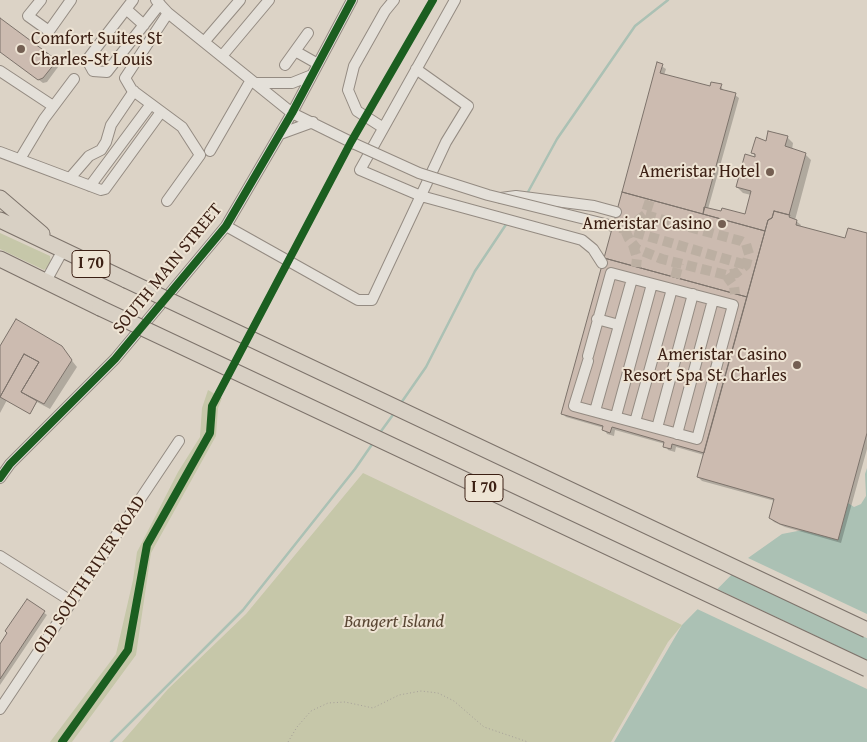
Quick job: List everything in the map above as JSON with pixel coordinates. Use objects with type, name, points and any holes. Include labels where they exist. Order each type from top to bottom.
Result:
[{"type":"highway","points":[[0,198],[59,248]]},
{"type":"highway","name":"I 70","points":[[0,220],[867,630]]},
{"type":"highway","name":"I 70","points":[[0,259],[100,308],[867,669]]},
{"type":"highway","points":[[0,266],[30,274]]},
{"type":"street","points":[[41,0],[28,16],[48,31],[71,0]]},
{"type":"street","points":[[133,0],[87,60],[93,71],[107,72],[144,25],[158,2],[168,13],[292,113],[419,173],[500,198],[612,226]]},
{"type":"street","points":[[204,42],[240,0]]},
{"type":"street","points":[[222,56],[269,0]]},
{"type":"street","name":"SOUTH MAIN STREET","points":[[0,478],[10,464],[115,359],[226,226],[292,113],[352,0]]},
{"type":"street","points":[[382,127],[357,111],[348,90],[354,66],[384,11],[394,0]]},
{"type":"street","points":[[456,0],[382,127],[360,170],[421,196],[582,240],[593,249],[602,263]]},
{"type":"street","points":[[126,9],[144,25]]},
{"type":"street","points":[[167,201],[200,155],[182,127],[134,91],[125,81],[126,76],[168,13]]},
{"type":"street","points":[[285,65],[308,33]]},
{"type":"street","points":[[295,51],[318,64]]},
{"type":"street","points":[[226,226],[358,300],[372,300],[446,142],[468,106],[416,69]]},
{"type":"street","points":[[0,71],[53,106]]},
{"type":"street","points":[[253,81],[292,83],[312,76]]},
{"type":"street","points":[[20,159],[53,106],[74,79]]},
{"type":"street","points":[[210,150],[253,81]]},
{"type":"street","points":[[70,178],[89,156],[101,150],[106,142],[110,125],[134,91]]},
{"type":"street","points":[[90,186],[151,104]]},
{"type":"street","points":[[0,152],[101,190],[108,186],[161,112]]},
{"type":"street","points":[[280,134],[314,123]]},
{"type":"street","points":[[500,198],[516,196],[594,206],[616,212]]},
{"type":"street","points":[[46,281],[59,248]]},
{"type":"street","points":[[611,273],[652,284],[733,305],[696,439],[574,406],[611,273]]},
{"type":"street","points":[[595,411],[632,278]]},
{"type":"street","points":[[616,416],[652,284]]},
{"type":"street","points":[[635,422],[672,289]]},
{"type":"street","points":[[657,428],[693,294]]},
{"type":"street","points":[[677,434],[713,300]]},
{"type":"street","points":[[597,319],[619,325]]},
{"type":"street","name":"OLD SOUTH RIVER ROAD","points":[[0,708],[179,441]]},
{"type":"street","points":[[0,556],[72,601]]},
{"type":"path","points":[[288,742],[296,727],[311,710],[328,703],[345,702],[373,708],[399,695],[421,691],[438,693],[454,701],[484,727],[528,742]]},
{"type":"green space","points":[[0,233],[50,256],[51,264],[44,270],[0,249]]},
{"type":"green space","points":[[208,390],[222,398],[218,408],[216,436],[151,553],[136,655],[72,742],[50,742],[116,654],[133,580],[137,552],[178,472],[200,437],[202,408]]},
{"type":"green space","name":"Bangert Island","points":[[363,473],[682,625],[668,642],[611,742],[122,742],[168,689],[246,614]]},
{"type":"shaded area","points":[[867,468],[867,742],[614,742],[682,625],[748,558],[782,534],[803,530],[848,503],[854,507],[861,504],[866,496],[865,474]]},
{"type":"pier","points":[[746,557],[867,614],[867,638],[730,573]]},
{"type":"pier","points":[[715,588],[867,660],[867,689],[695,608]]},
{"type":"building","name":"Comfort Suites St Charles-St Louis","points":[[0,18],[54,58],[55,63],[43,78],[38,80],[0,52]]},
{"type":"building","points":[[657,62],[663,64],[660,73],[710,86],[711,82],[722,84],[720,89],[736,93],[703,214],[622,192]]},
{"type":"building","name":"Ameristar Hotel","points":[[768,131],[788,136],[785,146],[806,153],[789,215],[774,211],[772,218],[768,220],[765,231],[703,214],[704,207],[721,211],[722,208],[745,214],[751,191],[736,187],[745,154],[755,157],[755,154],[751,153],[756,137],[766,141]]},
{"type":"building","points":[[622,192],[765,231],[747,297],[604,258]]},
{"type":"building","name":"Ameristar Casino Resort Spa St. Charles","points":[[774,211],[790,215],[789,217],[797,220],[796,225],[845,238],[848,228],[867,233],[867,433],[838,540],[780,524],[769,518],[774,499],[697,477],[768,220],[772,218]]},
{"type":"building","points":[[604,258],[747,297],[704,453],[672,444],[671,449],[663,447],[664,442],[612,427],[610,433],[602,430],[603,426],[561,414]]},
{"type":"building","points":[[16,319],[62,346],[72,360],[44,404],[21,392],[39,362],[24,354],[0,397],[0,346]]},
{"type":"building","points":[[24,354],[39,362],[21,392],[37,401],[30,414],[0,397]]},
{"type":"building","points":[[27,599],[45,611],[0,679],[0,644],[7,633],[5,631]]},
{"type":"waterway","points":[[528,192],[557,139],[635,26],[668,0]]},
{"type":"waterway","points":[[401,403],[426,367],[475,271],[507,223]]},
{"type":"waterway","points":[[379,434],[395,412]]},
{"type":"waterway","points":[[111,742],[243,610],[355,469],[373,443]]},
{"type":"tunnel","points":[[625,230],[645,215],[650,200]]},
{"type":"tunnel","points":[[625,230],[637,249],[662,259],[726,275],[736,273],[746,265],[749,254],[746,244],[741,241],[645,215]]},
{"type":"tunnel","points":[[620,228],[746,265]]},
{"type":"tunnel","points":[[633,245],[637,258],[636,267]]},
{"type":"tunnel","points":[[675,278],[679,263]]},
{"type":"tunnel","points":[[726,275],[734,286],[735,294]]},
{"type":"cycle path","points":[[0,478],[10,464],[115,359],[226,226],[292,113],[352,0]]},
{"type":"cycle path","points":[[62,742],[128,650],[147,545],[210,433],[212,406],[351,142],[433,0]]},
{"type":"place","name":"Comfort Suites St Charles-St Louis","points":[[21,49]]},
{"type":"place","name":"Ameristar Hotel","points":[[770,172]]},
{"type":"place","name":"Ameristar Casino","points":[[722,224]]},
{"type":"place","name":"Ameristar Casino Resort Spa St. Charles","points":[[797,365]]}]
